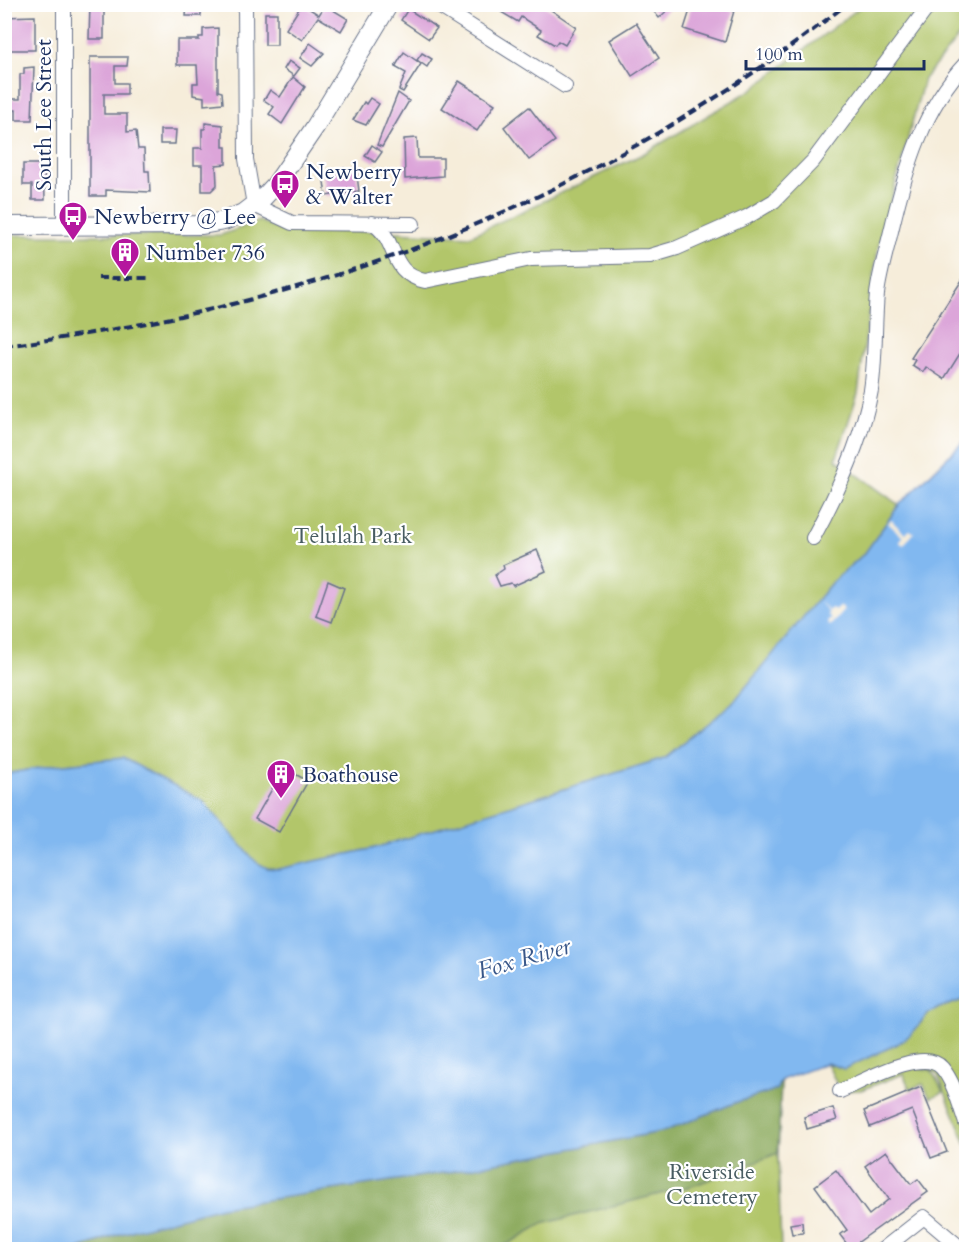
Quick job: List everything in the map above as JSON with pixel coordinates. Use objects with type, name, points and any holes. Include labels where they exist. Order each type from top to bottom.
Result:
[{"type":"main road","points":[[4,226],[202,225],[224,221],[254,205],[276,184],[315,126],[389,4]]},
{"type":"street","name":"South Lee Street","points":[[64,4],[64,226]]},
{"type":"street","points":[[245,4],[246,159],[254,205],[292,223],[413,224]]},
{"type":"street","points":[[436,4],[565,86]]},
{"type":"street","points":[[372,223],[387,236],[398,264],[410,276],[425,281],[513,261],[546,257],[631,257],[677,248],[729,226],[774,201],[813,161],[930,4]]},
{"type":"street","points":[[813,538],[833,502],[857,441],[870,391],[878,294],[905,173],[924,127],[941,96],[966,63]]},
{"type":"street","points":[[840,1091],[914,1060],[932,1060],[948,1076],[966,1123]]},
{"type":"street","points":[[882,1250],[924,1217],[963,1250]]},
{"type":"green space","name":"Telulah Park","points":[[863,5],[966,5],[964,30],[924,79],[878,248],[858,393],[836,459],[899,505],[865,553],[832,582],[732,704],[664,758],[375,848],[279,869],[267,868],[256,863],[203,801],[123,758],[55,765],[5,774],[5,235],[221,235],[259,221],[284,231],[377,231],[470,236],[643,154],[751,90]]},
{"type":"green space","points":[[966,999],[966,1144],[938,1075],[929,1068],[918,1068],[931,1070],[944,1092],[930,1098],[923,1084],[910,1089],[903,1074],[861,1090],[840,1091],[827,1063],[844,1069],[899,1043],[910,1035],[928,1014]]},
{"type":"green space","name":"Riverside Cemetery","points":[[781,1080],[778,1153],[781,1249],[78,1250]]},
{"type":"green space","name":"Riverside Cemetery","points":[[781,1080],[778,1153],[695,1185],[542,1224],[508,1244],[493,1249],[78,1250],[116,1235],[221,1207],[448,1172],[665,1131],[737,1102],[776,1090]]},
{"type":"water","name":"Fox River","points":[[966,439],[966,999],[928,1014],[910,1035],[899,1043],[844,1069],[827,1063],[781,1080],[776,1090],[737,1102],[665,1131],[448,1172],[221,1207],[116,1235],[78,1249],[5,1250],[5,774],[55,765],[123,758],[203,801],[256,862],[267,868],[279,869],[375,848],[664,758],[732,704],[832,582],[865,553],[899,505]]},
{"type":"pier","points":[[891,520],[905,534],[910,530],[914,533],[903,545],[899,541],[903,537],[888,523]]},
{"type":"pier","points":[[818,600],[829,610],[832,608],[836,611],[840,606],[844,610],[830,626],[827,623],[831,618],[827,615],[829,612]]},
{"type":"building","points":[[90,4],[104,4],[104,39],[89,39]]},
{"type":"building","points":[[187,4],[201,4],[201,16],[186,16]]},
{"type":"building","points":[[302,4],[319,15],[325,5],[348,19],[341,31],[318,17],[302,40],[286,29]]},
{"type":"building","points":[[505,4],[542,4],[576,27],[565,45],[558,41],[555,45],[538,35],[541,30],[521,17],[518,22],[501,12]]},
{"type":"building","points":[[648,4],[674,4],[659,18]]},
{"type":"building","points":[[692,4],[719,4],[734,11],[725,42],[684,29]]},
{"type":"building","points":[[408,9],[437,28],[429,39],[401,20]]},
{"type":"building","points":[[265,13],[277,13],[277,45],[265,45]]},
{"type":"building","points":[[35,16],[35,50],[4,50],[4,17]]},
{"type":"building","points":[[636,23],[659,58],[632,76],[609,40]]},
{"type":"building","points":[[218,28],[218,91],[222,92],[223,103],[204,105],[204,97],[193,95],[193,83],[198,83],[197,65],[177,65],[177,40],[199,40],[199,37],[203,37],[203,29]]},
{"type":"building","points":[[310,43],[324,53],[312,66],[300,58]]},
{"type":"building","points":[[404,52],[421,64],[403,92],[399,90],[406,73],[395,67]]},
{"type":"building","points":[[422,53],[432,59],[427,67],[417,60]]},
{"type":"building","points":[[90,57],[128,57],[127,66],[115,66],[115,83],[127,83],[127,94],[104,94],[104,114],[127,114],[127,132],[136,131],[138,149],[144,149],[145,171],[149,171],[150,192],[106,190],[106,196],[90,196]]},
{"type":"building","points":[[289,61],[300,68],[294,76],[284,69]]},
{"type":"building","points":[[34,67],[32,120],[16,120],[16,110],[4,110],[4,99],[20,99],[20,74],[24,74],[24,68]]},
{"type":"building","points":[[293,77],[305,87],[282,124],[269,114],[274,107],[264,100],[270,90],[280,97]]},
{"type":"building","points":[[459,81],[495,104],[477,131],[442,108]]},
{"type":"building","points":[[398,93],[409,101],[382,147],[377,145]]},
{"type":"building","points":[[370,98],[379,104],[366,125],[353,120],[364,102],[366,104]]},
{"type":"building","points":[[529,107],[555,141],[529,160],[504,127]]},
{"type":"building","points":[[205,123],[223,125],[223,147],[226,147],[226,164],[216,165],[217,185],[211,191],[202,191],[202,165],[194,165],[194,148],[202,148],[202,129],[205,129]]},
{"type":"building","points":[[160,130],[176,130],[175,144],[160,144]]},
{"type":"building","points":[[417,138],[418,158],[443,158],[443,176],[405,179],[404,139]]},
{"type":"building","points":[[372,145],[382,152],[375,162],[365,156]]},
{"type":"building","points":[[23,164],[44,164],[45,200],[32,200],[32,185],[23,185]]},
{"type":"building","points":[[344,168],[345,170],[356,168],[359,191],[326,196],[323,174]]},
{"type":"building","points":[[966,274],[966,344],[944,379],[926,367],[923,372],[912,365],[915,360],[911,358]]},
{"type":"building","points":[[537,550],[546,571],[513,586],[511,583],[500,586],[495,575],[504,569],[503,565]]},
{"type":"building","points":[[328,581],[344,588],[332,622],[316,616]]},
{"type":"building","name":"Boathouse","points":[[284,768],[308,781],[279,832],[255,819]]},
{"type":"building","points":[[921,1087],[947,1152],[931,1158],[912,1110],[870,1127],[864,1111]]},
{"type":"building","points":[[833,1108],[837,1120],[807,1129],[804,1117]]},
{"type":"building","points":[[886,1151],[911,1184],[918,1179],[928,1192],[850,1248],[840,1235],[847,1230],[815,1186],[836,1170],[869,1215],[889,1199],[865,1166]]},
{"type":"building","points":[[802,1222],[803,1233],[792,1234],[790,1224]]},
{"type":"railway","points":[[4,346],[122,328],[235,303],[344,273],[450,235],[552,189],[652,136],[750,74],[847,4]]},
{"type":"railway","points":[[98,278],[150,278]]},
{"type":"place","name":"Newberry & Walter","points":[[285,210]]},
{"type":"place","name":"Newberry @ Lee","points":[[73,242]]},
{"type":"place","name":"Number 736","points":[[125,278]]},
{"type":"place","name":"Boathouse","points":[[281,800]]}]
